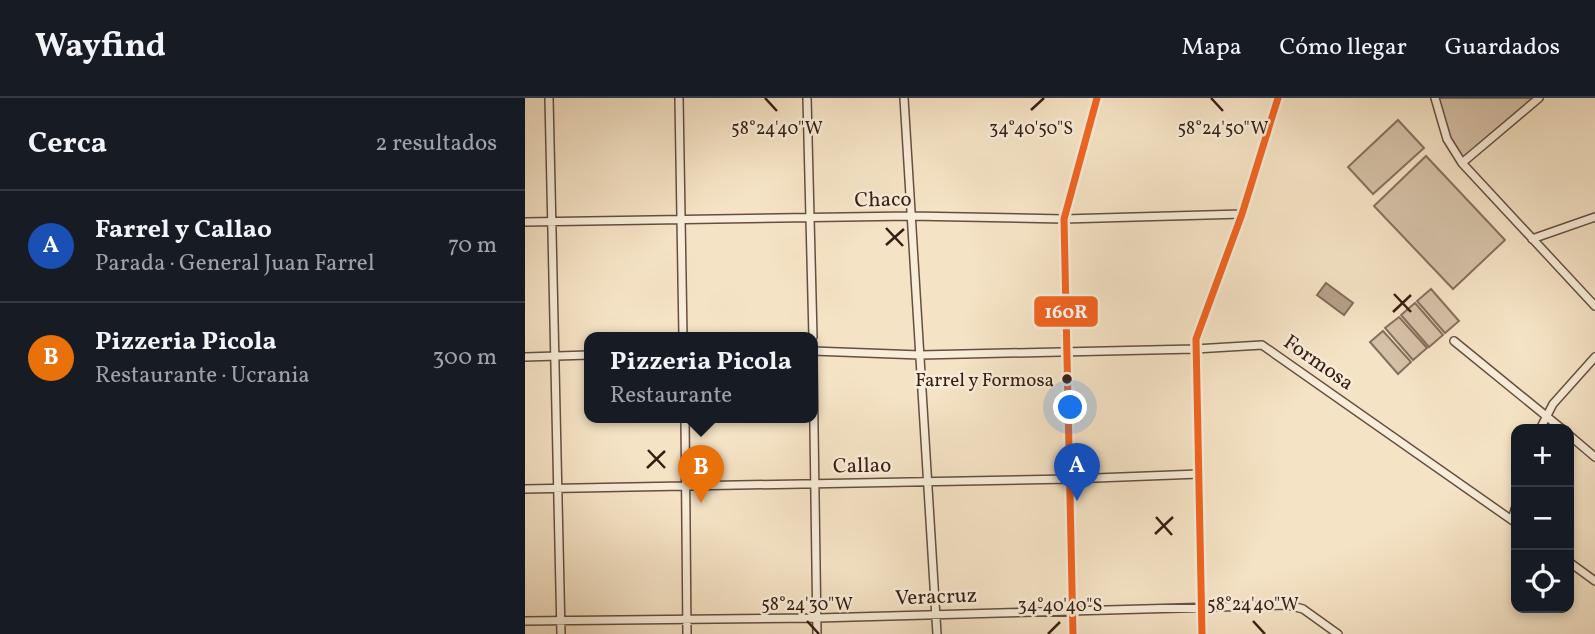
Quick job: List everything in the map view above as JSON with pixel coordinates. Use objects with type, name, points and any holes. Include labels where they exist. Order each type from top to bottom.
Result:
[{"type":"street","points":[[549,98],[561,634]]},
{"type":"street","points":[[679,98],[683,332]]},
{"type":"street","points":[[807,98],[813,332]]},
{"type":"street","points":[[904,98],[937,634]]},
{"type":"street","points":[[1073,634],[1064,219],[1067,200],[1097,98]]},
{"type":"street","points":[[1202,634],[1195,349],[1198,331],[1242,214],[1278,98]]},
{"type":"street","points":[[1435,98],[1447,139],[1462,163],[1595,306]]},
{"type":"street","points":[[1462,163],[1539,98]]},
{"type":"street","name":"Chaco","points":[[525,222],[910,216],[1064,219],[1242,214]]},
{"type":"street","points":[[1532,239],[1595,216]]},
{"type":"street","points":[[1454,341],[1556,424]]},
{"type":"street","name":"Formosa","points":[[818,351],[921,355],[1265,346],[1511,519]]},
{"type":"street","points":[[525,357],[584,355]]},
{"type":"street","points":[[1542,424],[1595,356]]},
{"type":"street","points":[[685,423],[687,634]]},
{"type":"street","points":[[814,423],[817,634]]},
{"type":"street","points":[[1574,439],[1595,457]]},
{"type":"street","name":"Callao","points":[[525,489],[1070,479],[1199,474]]},
{"type":"street","points":[[1574,566],[1595,581]]},
{"type":"street","name":"Veracruz","points":[[525,621],[817,618],[1202,606],[1297,606],[1338,634]]},
{"type":"shaded area","points":[[1435,98],[1539,98],[1462,163],[1454,152]]},
{"type":"shaded area","points":[[1398,120],[1424,148],[1373,194],[1348,167]]},
{"type":"shaded area","points":[[1426,156],[1505,240],[1453,289],[1374,206]]},
{"type":"shaded area","points":[[1326,283],[1353,303],[1344,315],[1317,295]]},
{"type":"shaded area","points":[[1431,289],[1459,321],[1445,333],[1417,301]]},
{"type":"shaded area","points":[[1415,303],[1443,335],[1429,347],[1401,315]]},
{"type":"shaded area","points":[[1399,317],[1427,348],[1413,360],[1385,328]]},
{"type":"shaded area","points":[[1383,331],[1411,362],[1398,374],[1370,342]]},
{"type":"transit line","name":"160R","points":[[1073,634],[1064,219],[1097,98]]},
{"type":"transit line","name":"160R","points":[[1202,634],[1196,339],[1242,214],[1278,98]]},
{"type":"place","name":"Farrel y Formosa","points":[[1067,379]]},
{"type":"place","name":"Farrel y Callao","points":[[1077,501]]},
{"type":"place","name":"Pizzeria Picola","points":[[701,503]]}]
